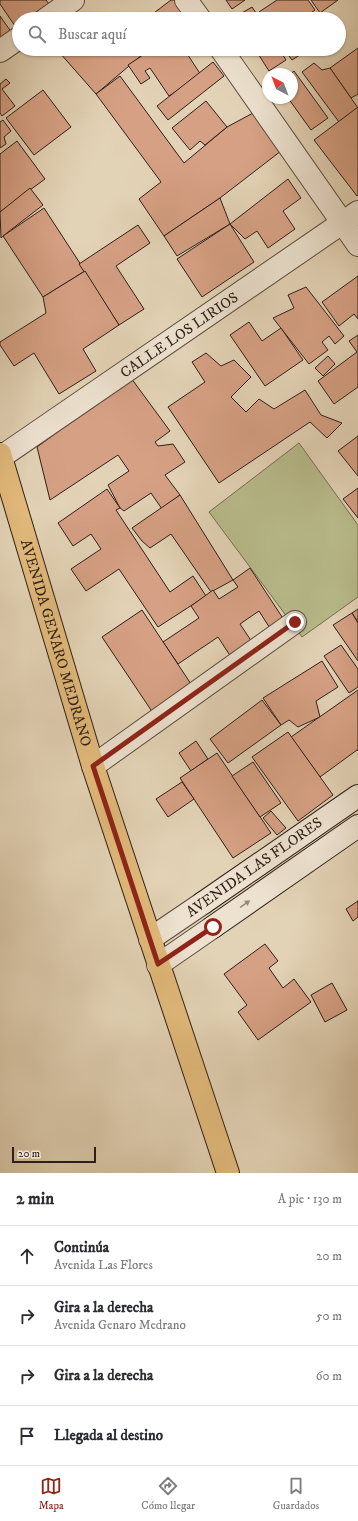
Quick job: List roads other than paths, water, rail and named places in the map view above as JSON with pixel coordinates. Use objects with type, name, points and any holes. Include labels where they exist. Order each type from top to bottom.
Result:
[{"type":"main road","name":"AVENIDA GENARO MEDRANO","points":[[0,456],[93,766],[228,1173]]},
{"type":"street","points":[[56,12],[73,0]]},
{"type":"street","points":[[186,0],[195,12]]},
{"type":"street","points":[[0,51],[12,43]]},
{"type":"street","points":[[226,56],[350,217],[358,245]]},
{"type":"street","name":"CALLE LOS LIRIOS","points":[[0,456],[350,217]]},
{"type":"street","points":[[93,766],[295,622]]},
{"type":"street","name":"AVENIDA LAS FLORES","points":[[150,939],[358,796]]},
{"type":"street","name":"AVENIDA LAS FLORES","points":[[158,964],[358,826]]}]
